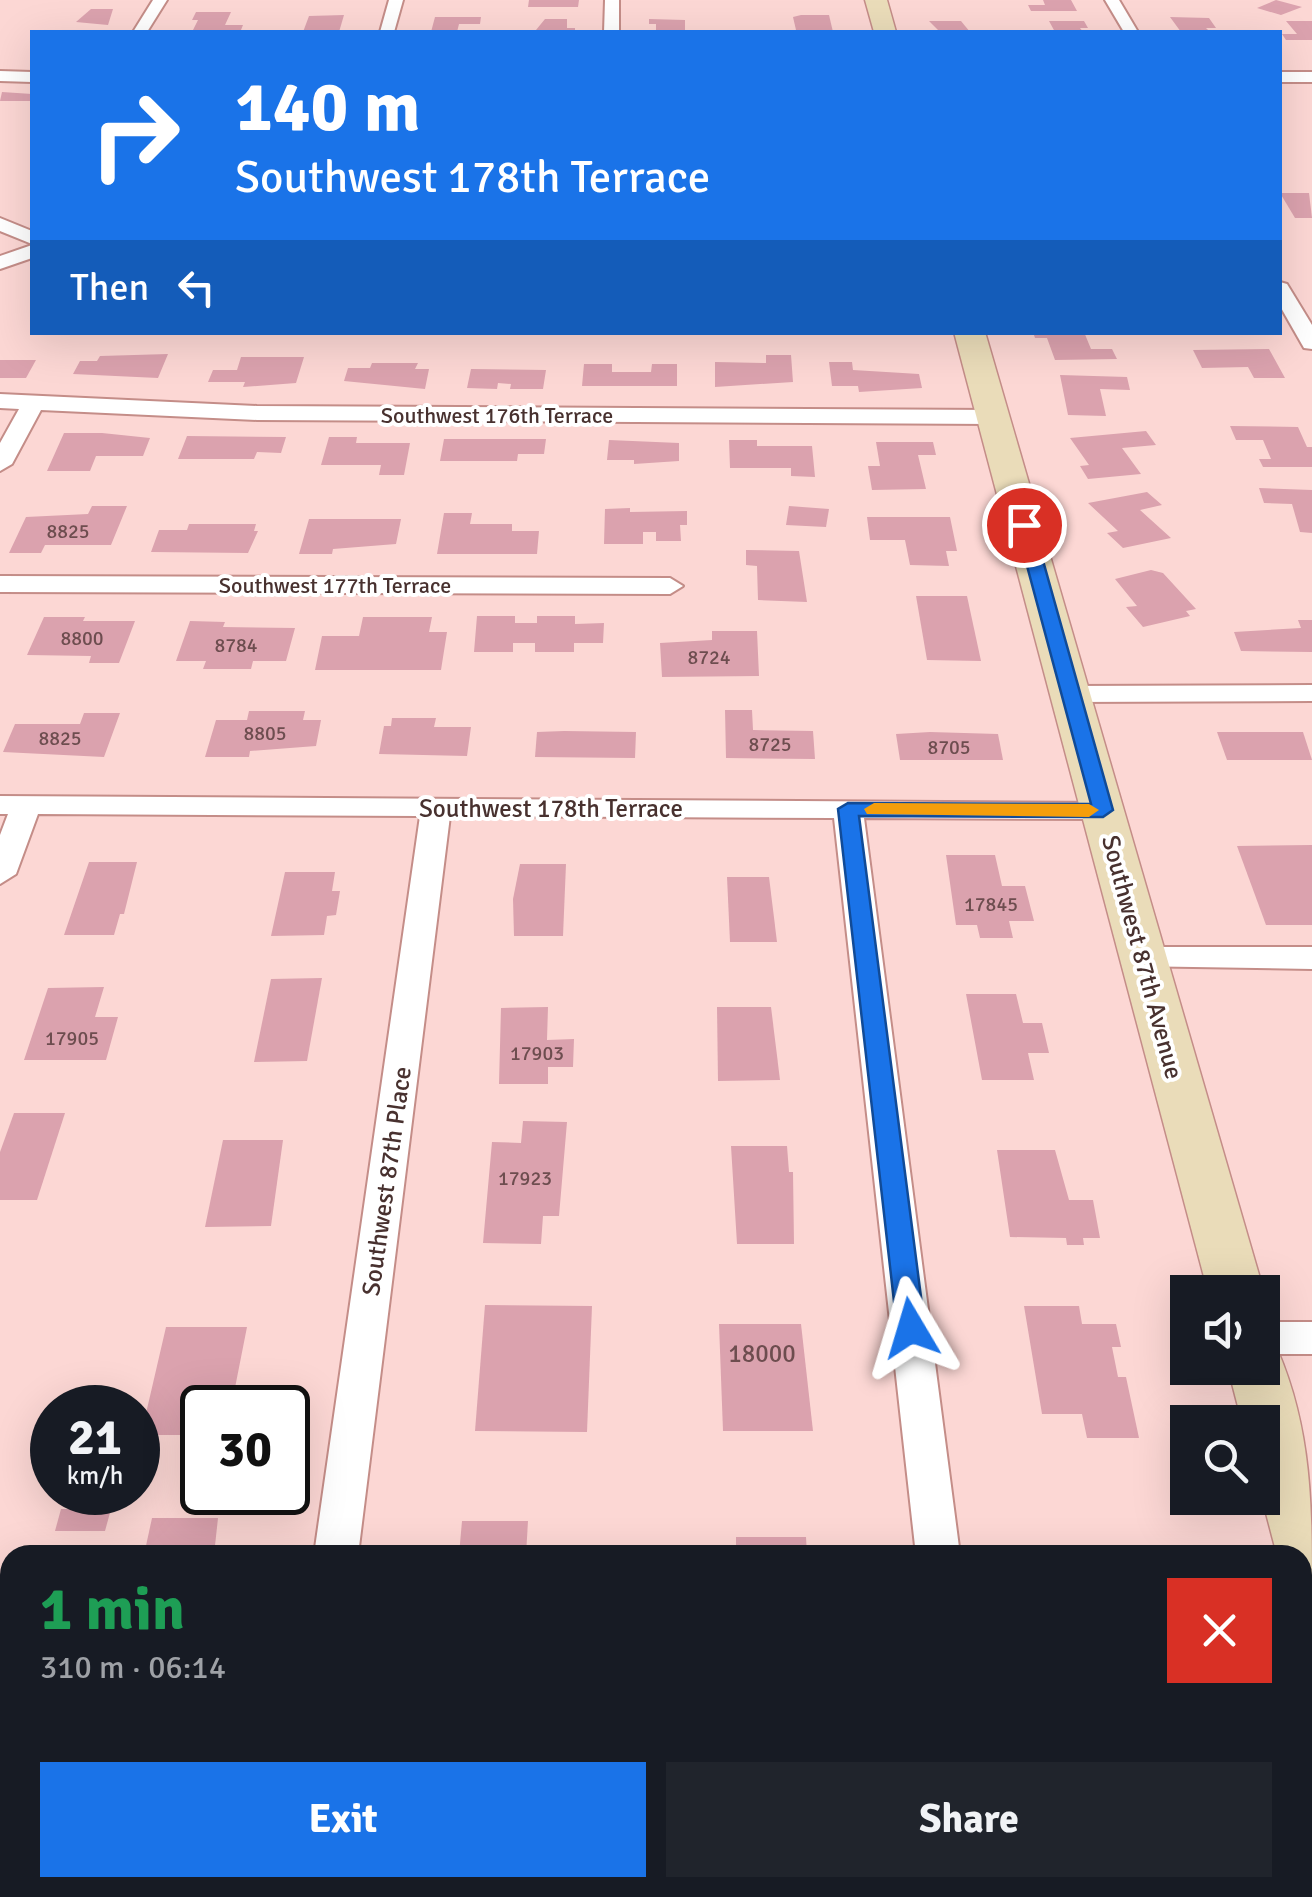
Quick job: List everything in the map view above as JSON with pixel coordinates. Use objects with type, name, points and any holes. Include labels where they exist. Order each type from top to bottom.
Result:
[{"type":"street","points":[[141,30],[160,0]]},
{"type":"street","points":[[388,30],[396,0]]},
{"type":"street","points":[[612,0],[612,30]]},
{"type":"street","points":[[876,0],[884,30]]},
{"type":"street","points":[[1112,0],[1130,30]]},
{"type":"street","points":[[0,76],[30,76]]},
{"type":"street","points":[[1282,78],[1312,77]]},
{"type":"street","points":[[0,224],[30,237]]},
{"type":"street","points":[[0,262],[30,251]]},
{"type":"street","points":[[1283,297],[1312,302]]},
{"type":"street","points":[[1283,297],[1312,343]]},
{"type":"street","name":"Southwest 87th Avenue","points":[[970,335],[1231,1275]]},
{"type":"street","name":"Southwest 176th Terrace","points":[[0,401],[256,414],[994,417]]},
{"type":"street","points":[[0,464],[34,401]]},
{"type":"street","name":"Southwest 177th Terrace","points":[[0,584],[670,586]]},
{"type":"street","points":[[1072,694],[1312,693]]},
{"type":"street","points":[[0,874],[14,805]]},
{"type":"street","name":"Southwest 178th Terrace","points":[[14,805],[1103,810]]},
{"type":"street","name":"Southwest 87th Place","points":[[337,1545],[436,808]]},
{"type":"street","points":[[848,809],[937,1545]]},
{"type":"street","points":[[1142,958],[1312,958]]},
{"type":"street","points":[[1280,1338],[1312,1338]]},
{"type":"street","points":[[1262,1385],[1306,1545]]},
{"type":"building","points":[[529,0],[579,0],[578,7],[528,7]]},
{"type":"building","points":[[1043,0],[1071,0],[1077,11],[1031,11],[1028,5],[1045,5]]},
{"type":"building","points":[[1276,0],[1302,7],[1281,15],[1257,8]]},
{"type":"building","points":[[91,9],[113,9],[108,25],[76,22]]},
{"type":"building","points":[[196,12],[231,12],[225,25],[243,25],[241,30],[193,30],[198,20],[192,20]]},
{"type":"building","points":[[344,15],[340,30],[304,30],[309,16]]},
{"type":"building","points":[[829,15],[833,30],[796,30],[793,17]]},
{"type":"building","points":[[435,17],[481,17],[480,24],[459,24],[458,30],[432,30]]},
{"type":"building","points":[[1170,17],[1209,18],[1216,28],[1208,30],[1180,30]]},
{"type":"building","points":[[545,19],[567,19],[567,28],[575,28],[575,30],[536,30]]},
{"type":"building","points":[[649,19],[685,20],[685,30],[656,30],[656,24],[649,24]]},
{"type":"building","points":[[929,21],[961,21],[968,30],[938,30]]},
{"type":"building","points":[[1049,21],[1084,21],[1088,28],[1082,30],[1054,30]]},
{"type":"building","points":[[1286,21],[1312,21],[1312,40],[1286,40],[1282,34],[1297,34]]},
{"type":"building","points":[[2,92],[30,94],[30,101],[0,101]]},
{"type":"building","points":[[1282,193],[1309,193],[1312,218],[1295,218]]},
{"type":"building","points":[[1034,335],[1085,335],[1091,349],[1112,349],[1117,359],[1055,360],[1047,338]]},
{"type":"building","points":[[1269,349],[1285,378],[1254,378],[1248,367],[1202,368],[1193,350]]},
{"type":"building","points":[[168,354],[158,378],[73,374],[80,361],[97,361],[100,356]]},
{"type":"building","points":[[766,355],[791,355],[793,382],[715,387],[715,362],[766,363]]},
{"type":"building","points":[[241,357],[304,357],[296,383],[243,387],[245,382],[208,382],[213,370],[237,370]]},
{"type":"building","points":[[0,360],[36,360],[26,378],[0,378]]},
{"type":"building","points":[[829,362],[852,362],[853,370],[919,374],[922,388],[859,392],[858,386],[832,386]]},
{"type":"building","points":[[372,363],[418,363],[415,369],[429,369],[425,389],[344,381],[348,368],[370,368]]},
{"type":"building","points":[[584,364],[612,364],[612,372],[651,372],[652,364],[677,364],[677,386],[582,386]]},
{"type":"building","points":[[471,369],[546,370],[543,389],[510,389],[511,384],[498,383],[497,389],[467,388]]},
{"type":"building","points":[[1060,375],[1127,377],[1130,390],[1100,389],[1106,416],[1068,415]]},
{"type":"building","points":[[1230,426],[1298,427],[1307,447],[1312,447],[1312,467],[1263,467],[1259,459],[1271,459],[1263,440],[1236,440]]},
{"type":"building","points":[[1146,431],[1156,445],[1122,448],[1141,474],[1088,479],[1080,466],[1089,465],[1070,438]]},
{"type":"building","points":[[64,433],[150,438],[143,456],[96,456],[90,471],[47,471]]},
{"type":"building","points":[[187,436],[286,437],[281,453],[257,452],[254,459],[178,459]]},
{"type":"building","points":[[329,437],[357,437],[356,443],[410,443],[404,475],[379,475],[381,465],[321,465]]},
{"type":"building","points":[[444,439],[546,439],[544,454],[518,454],[517,461],[440,461]]},
{"type":"building","points":[[609,440],[679,443],[679,461],[634,464],[634,460],[607,460]]},
{"type":"building","points":[[729,440],[757,440],[757,446],[812,446],[815,477],[791,476],[791,468],[730,468]]},
{"type":"building","points":[[876,442],[933,442],[936,455],[918,455],[926,489],[872,490],[868,466],[880,466]]},
{"type":"building","points":[[1259,488],[1312,490],[1312,533],[1300,532],[1292,504],[1264,503]]},
{"type":"building","points":[[1147,492],[1162,505],[1140,510],[1171,538],[1123,548],[1107,533],[1118,531],[1088,503]]},
{"type":"building","points":[[92,506],[127,506],[111,545],[45,545],[41,553],[9,553],[26,517],[88,514]]},
{"type":"building","points":[[789,506],[829,509],[826,527],[786,525]]},
{"type":"building","points":[[630,508],[630,512],[687,511],[687,525],[680,525],[681,541],[656,541],[656,532],[643,532],[643,544],[604,544],[605,509]]},
{"type":"building","points":[[444,513],[472,513],[470,524],[512,524],[512,531],[539,531],[537,554],[437,554]]},
{"type":"building","points":[[867,517],[950,517],[957,551],[946,551],[949,566],[910,565],[905,540],[870,540]]},
{"type":"building","points":[[309,519],[401,519],[396,544],[333,549],[332,554],[299,554]]},
{"type":"building","points":[[189,524],[256,524],[254,531],[258,531],[248,553],[151,552],[159,530],[187,530]]},
{"type":"building","points":[[746,550],[799,551],[807,602],[758,600],[757,566],[746,565]]},
{"type":"building","points":[[1151,570],[1163,573],[1196,609],[1186,611],[1190,616],[1143,627],[1126,607],[1137,606],[1115,579]]},
{"type":"building","points":[[916,596],[967,596],[981,661],[927,660]]},
{"type":"building","points":[[477,616],[515,616],[515,623],[537,623],[537,616],[575,616],[575,624],[604,623],[603,643],[574,643],[574,652],[535,652],[535,643],[513,643],[513,652],[474,652]]},
{"type":"building","points":[[44,617],[135,621],[119,663],[89,663],[91,656],[27,655]]},
{"type":"building","points":[[363,617],[432,617],[429,632],[447,632],[441,670],[315,670],[322,636],[359,636]]},
{"type":"building","points":[[1298,620],[1312,620],[1312,652],[1241,651],[1234,632],[1301,628]]},
{"type":"building","points":[[190,621],[225,622],[223,627],[295,628],[286,661],[253,661],[251,669],[203,669],[206,661],[176,661]]},
{"type":"building","points":[[712,631],[757,631],[759,676],[662,677],[660,643],[712,640]]},
{"type":"building","points":[[725,710],[752,710],[753,730],[813,731],[815,759],[726,758]]},
{"type":"building","points":[[249,711],[305,711],[303,720],[321,720],[316,746],[250,751],[249,757],[205,757],[216,720],[247,720]]},
{"type":"building","points":[[84,713],[120,713],[104,757],[3,752],[15,724],[80,724]]},
{"type":"building","points":[[392,718],[436,718],[434,727],[471,727],[467,756],[379,754],[384,726],[391,726]]},
{"type":"building","points":[[537,732],[636,732],[635,758],[535,757]]},
{"type":"building","points":[[1217,732],[1303,732],[1312,760],[1227,760]]},
{"type":"building","points":[[896,734],[998,734],[1003,760],[900,760]]},
{"type":"building","points":[[1312,845],[1312,925],[1266,925],[1237,846]]},
{"type":"building","points":[[946,855],[995,855],[1002,886],[1025,886],[1034,921],[1009,921],[1013,938],[980,938],[977,925],[956,925]]},
{"type":"building","points":[[89,862],[137,862],[124,914],[120,914],[114,935],[64,935]]},
{"type":"building","points":[[520,864],[566,864],[563,936],[514,936],[513,899]]},
{"type":"building","points":[[285,872],[335,872],[332,891],[340,891],[336,915],[327,916],[324,935],[271,936]]},
{"type":"building","points":[[727,877],[769,877],[777,942],[730,942]]},
{"type":"building","points":[[322,978],[307,1061],[254,1062],[271,979]]},
{"type":"building","points":[[104,987],[95,1017],[118,1017],[106,1060],[24,1060],[48,988]]},
{"type":"building","points":[[966,994],[1016,994],[1023,1023],[1042,1023],[1049,1053],[1028,1053],[1034,1080],[982,1080]]},
{"type":"building","points":[[548,1007],[547,1040],[574,1039],[573,1067],[548,1067],[548,1084],[499,1084],[501,1008]]},
{"type":"building","points":[[717,1007],[771,1007],[780,1080],[718,1081]]},
{"type":"building","points":[[14,1113],[65,1113],[37,1200],[0,1200],[0,1152]]},
{"type":"building","points":[[523,1121],[567,1122],[559,1216],[543,1216],[541,1244],[483,1243],[492,1142],[521,1143]]},
{"type":"building","points":[[223,1140],[283,1140],[271,1226],[205,1227]]},
{"type":"building","points":[[731,1146],[787,1146],[789,1172],[793,1172],[794,1244],[737,1244]]},
{"type":"building","points":[[997,1150],[1055,1150],[1069,1200],[1093,1200],[1100,1238],[1083,1238],[1084,1245],[1067,1245],[1066,1238],[1010,1237]]},
{"type":"building","points":[[485,1305],[592,1306],[587,1432],[475,1431]]},
{"type":"building","points":[[1024,1306],[1079,1306],[1082,1324],[1116,1324],[1121,1347],[1112,1347],[1118,1377],[1126,1377],[1139,1438],[1087,1438],[1082,1414],[1042,1414]]},
{"type":"building","points":[[719,1324],[801,1324],[813,1431],[723,1431]]},
{"type":"building","points":[[166,1327],[247,1327],[236,1385],[180,1385],[180,1435],[160,1435],[160,1385],[153,1385]]},
{"type":"building","points":[[59,1515],[109,1515],[105,1531],[55,1531]]},
{"type":"building","points":[[152,1518],[218,1518],[215,1545],[146,1545]]},
{"type":"building","points":[[462,1521],[528,1521],[527,1545],[460,1545]]},
{"type":"building","points":[[736,1537],[806,1537],[806,1545],[736,1545]]},
{"type":"slow traffic","points":[[874,809],[1089,810]]},
{"type":"route","points":[[911,1328],[848,809],[1103,810],[1024,525]]}]
